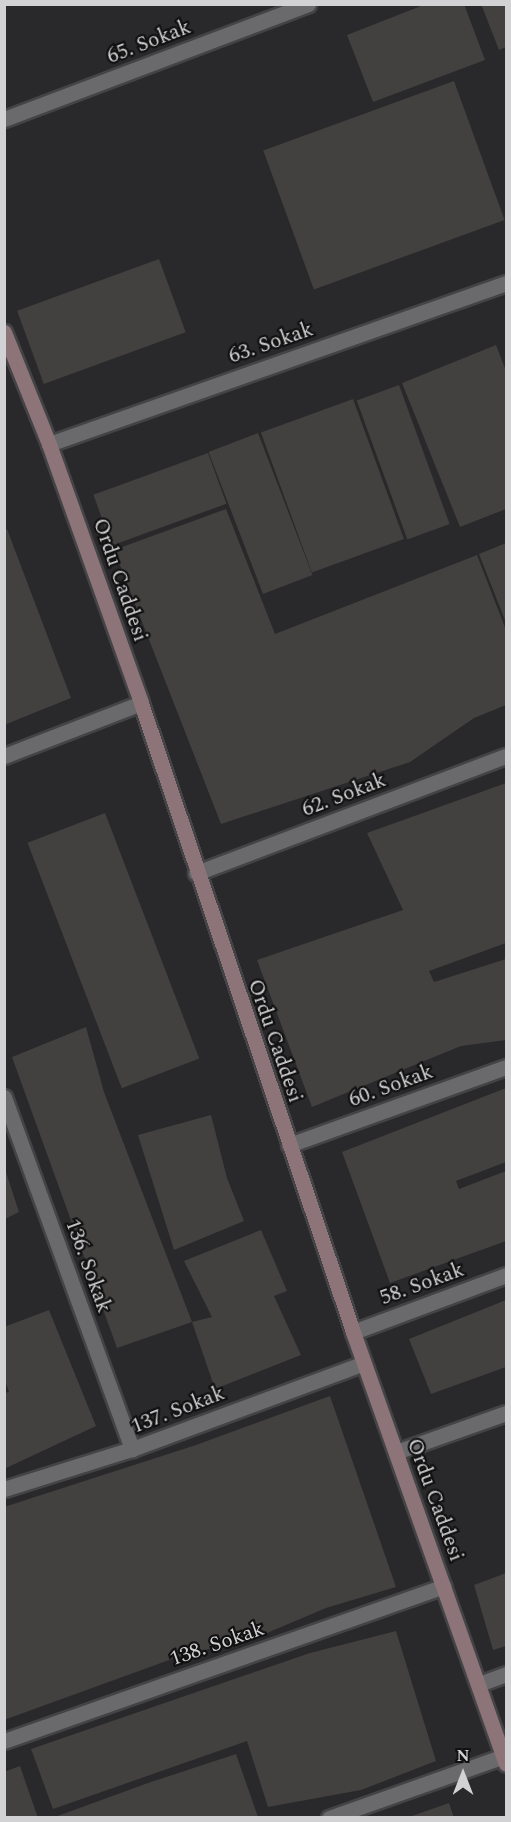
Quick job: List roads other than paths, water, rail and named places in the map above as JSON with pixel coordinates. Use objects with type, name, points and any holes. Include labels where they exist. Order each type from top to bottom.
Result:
[{"type":"main road","name":"Ordu Caddesi","points":[[4,332],[49,444],[141,703],[196,873],[353,1332],[505,1760]]},
{"type":"street","name":"65. Sokak","points":[[4,119],[308,4]]},
{"type":"street","name":"63. Sokak","points":[[49,444],[507,283]]},
{"type":"street","points":[[4,756],[141,703]]},
{"type":"street","name":"62. Sokak","points":[[196,873],[507,756]]},
{"type":"street","name":"60. Sokak","points":[[289,1145],[507,1067]]},
{"type":"street","name":"136. Sokak","points":[[4,1097],[132,1449]]},
{"type":"street","name":"58. Sokak","points":[[353,1332],[507,1275]]},
{"type":"street","name":"137. Sokak","points":[[4,1489],[132,1449],[364,1362]]},
{"type":"street","points":[[396,1452],[507,1413]]},
{"type":"street","name":"138. Sokak","points":[[4,1741],[444,1586]]},
{"type":"street","points":[[479,1684],[507,1674]]},
{"type":"street","points":[[329,1818],[505,1760]]}]
